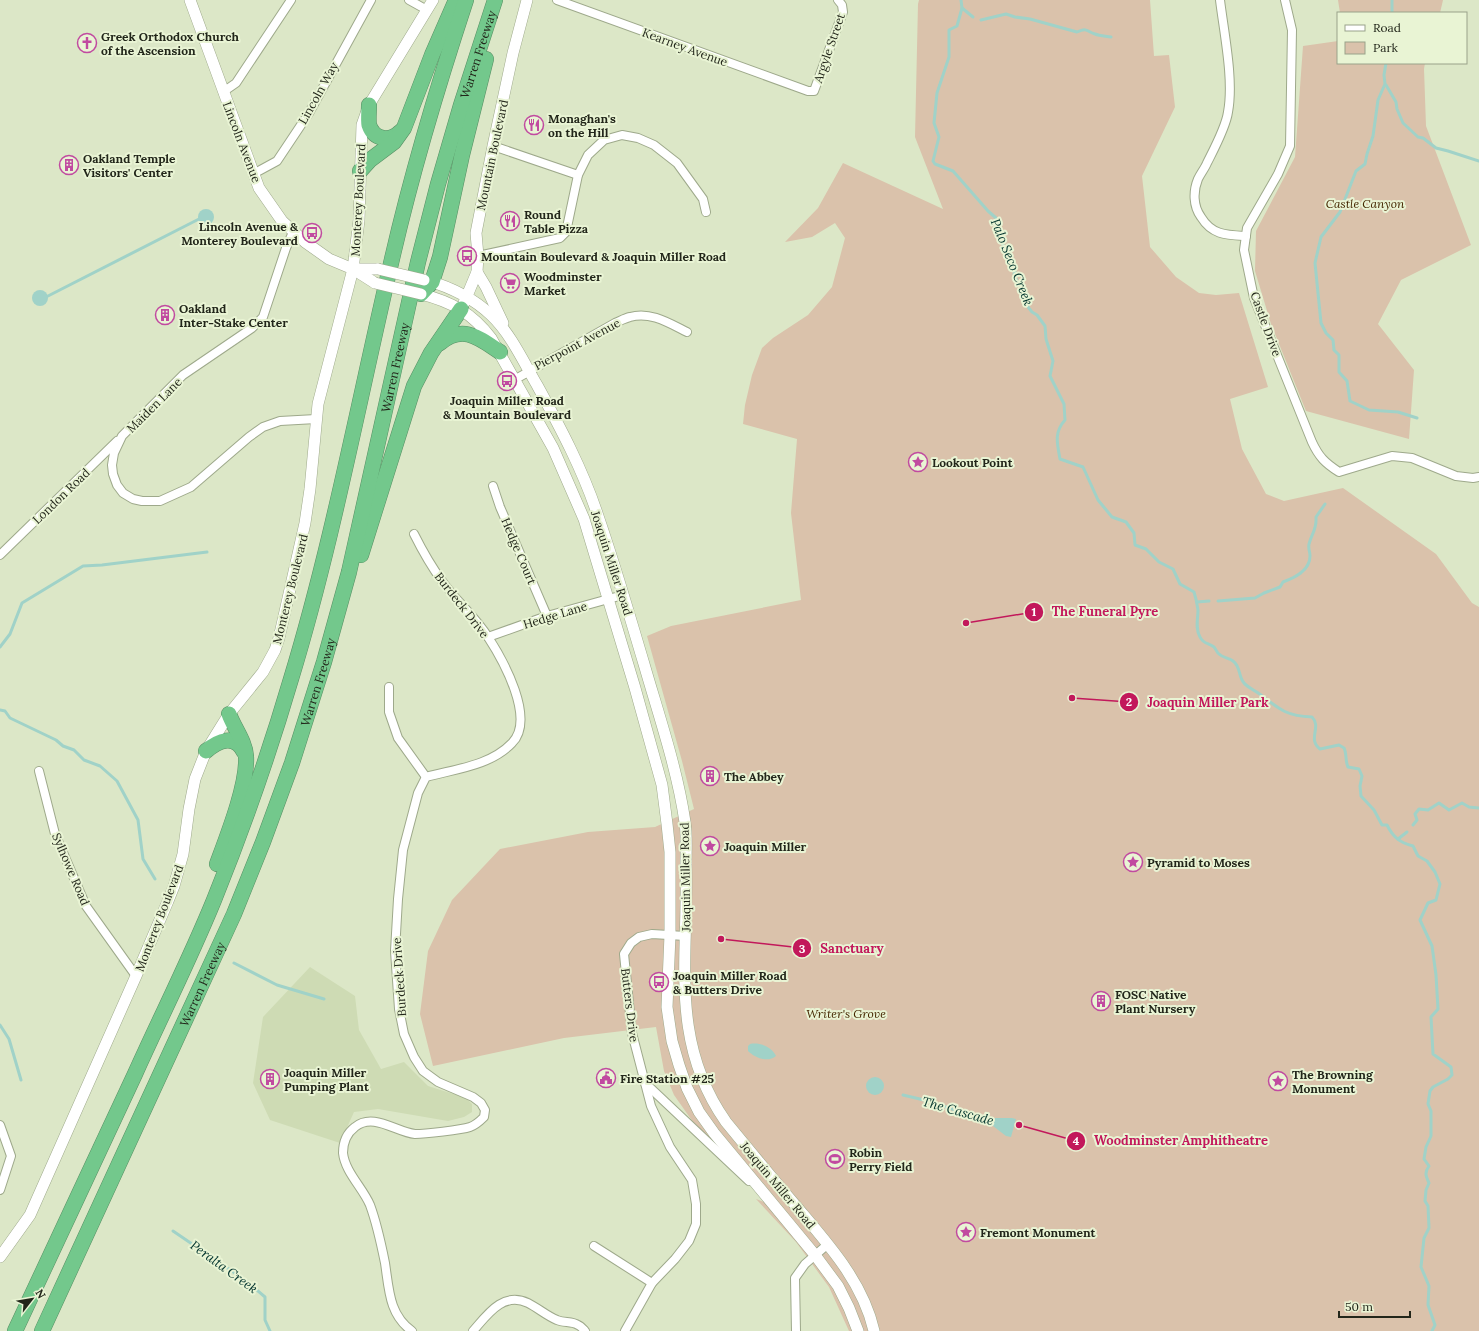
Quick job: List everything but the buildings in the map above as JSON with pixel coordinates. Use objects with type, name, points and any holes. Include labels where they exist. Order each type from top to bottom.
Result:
[{"type":"highway","points":[[360,171],[370,160],[394,142],[404,128],[432,55],[456,0]]},
{"type":"highway","name":"Warren Freeway","points":[[15,1331],[176,986],[213,902],[242,827],[267,755],[292,677],[334,515],[394,248],[413,177],[466,0]]},
{"type":"highway","name":"Warren Freeway","points":[[42,1331],[234,914],[292,763],[324,662],[349,572],[415,277],[438,184],[495,0]]},
{"type":"highway","points":[[426,285],[440,257],[464,148],[500,0]]},
{"type":"highway","points":[[369,106],[370,126],[372,131],[377,136],[388,139],[393,138],[404,128]]},
{"type":"highway","points":[[349,572],[362,552],[409,400],[420,374],[464,303]]},
{"type":"highway","points":[[432,353],[445,339],[458,333],[472,335],[500,352]]},
{"type":"highway","points":[[176,986],[236,806],[244,776],[246,756],[245,748],[229,714]]},
{"type":"highway","points":[[206,751],[218,742],[231,740],[243,749],[246,756]]},
{"type":"main road","name":"Lincoln Avenue","points":[[190,0],[253,174],[259,188],[282,221],[305,242],[329,259],[353,269],[375,283],[426,285],[446,301],[464,303]]},
{"type":"main road","name":"Monterey Boulevard","points":[[0,1257],[30,1215],[168,902],[183,854],[191,794],[206,751],[229,714],[263,672],[275,650],[305,523],[310,489],[316,419],[321,389],[353,269],[359,227],[362,125],[369,106],[433,0]]},
{"type":"main road","name":"Mountain Boulevard","points":[[464,303],[477,272],[478,256],[476,233],[513,53],[527,0]]},
{"type":"main road","name":"Lincoln Avenue","points":[[353,269],[378,269],[426,285],[464,303]]},
{"type":"main road","points":[[477,272],[486,287],[514,345]]},
{"type":"main road","name":"Joaquin Miller Road","points":[[464,303],[492,316],[503,329],[514,345],[567,440],[598,514],[623,595],[672,759],[685,824],[687,901],[685,936],[685,998],[689,1039],[699,1074],[713,1103],[726,1122],[828,1244],[853,1279],[871,1318],[874,1331]]},
{"type":"main road","name":"Joaquin Miller Road","points":[[464,303],[472,317],[482,326],[500,352],[556,455],[584,519],[662,785],[670,852],[670,935],[667,1007],[672,1041],[687,1088],[700,1112],[714,1133],[815,1255],[838,1286],[858,1331]]},
{"type":"street","points":[[223,92],[236,83],[291,0]]},
{"type":"street","name":"Lincoln Way","points":[[253,174],[277,161],[309,113],[371,0]]},
{"type":"street","points":[[409,0],[427,10]]},
{"type":"street","name":"Kearney Avenue","points":[[557,0],[808,91],[814,91]]},
{"type":"street","points":[[1220,0],[1230,85],[1228,113],[1206,165],[1198,178],[1195,190],[1195,201],[1198,212],[1204,222],[1213,230],[1224,235],[1246,236]]},
{"type":"street","name":"Castle Drive","points":[[1285,0],[1292,30],[1290,146],[1278,174],[1247,228],[1244,250],[1254,298],[1312,442],[1318,454],[1327,465],[1339,472],[1392,456],[1412,458],[1456,476],[1472,478],[1479,477]]},
{"type":"street","name":"Argyle Street","points":[[814,91],[842,15],[840,3]]},
{"type":"street","points":[[478,256],[560,238],[563,236],[566,232],[578,175],[588,155],[604,140],[622,135],[638,138],[654,145],[677,163],[703,199],[706,212]]},
{"type":"street","points":[[493,146],[578,175]]},
{"type":"street","name":"Maiden Lane","points":[[293,232],[286,248],[263,317],[252,328],[183,375],[122,436],[114,453],[112,465],[117,486],[123,493],[132,499],[142,502],[160,501],[191,487],[249,437],[263,427],[280,421],[316,419]]},
{"type":"street","name":"Pierpoint Avenue","points":[[514,380],[528,370],[630,316],[646,315],[659,318],[687,332]]},
{"type":"street","name":"London Road","points":[[0,555],[122,436]]},
{"type":"street","name":"Hedge Court","points":[[493,486],[500,507],[547,616]]},
{"type":"street","name":"Burdeck Drive","points":[[412,1331],[405,1326],[395,1312],[390,1296],[385,1263],[376,1224],[369,1203],[348,1167],[343,1154],[344,1143],[348,1133],[355,1126],[364,1121],[374,1121],[399,1130],[416,1134],[468,1127],[479,1122],[484,1117],[485,1110],[473,1097],[438,1082],[423,1071],[414,1057],[404,1034],[399,1009],[395,951],[398,899],[403,850],[418,793],[426,777],[474,765],[499,754],[514,742],[521,726],[521,714],[518,699],[508,674],[488,637],[475,619],[458,603],[442,581],[426,557],[414,534]]},
{"type":"street","name":"Hedge Lane","points":[[488,637],[547,616],[623,595]]},
{"type":"street","points":[[389,687],[389,712],[398,738],[426,777]]},
{"type":"street","name":"Sylhowe Road","points":[[39,771],[55,834],[86,906],[136,976]]},
{"type":"street","name":"Butters Drive","points":[[625,1331],[652,1283],[675,1259],[689,1241],[696,1224],[696,1204],[692,1180],[670,1147],[661,1129],[651,1106],[644,1083],[632,1033],[624,954],[631,943],[639,937],[652,934],[685,936]]},
{"type":"street","points":[[644,1083],[775,1207]]},
{"type":"street","points":[[0,1125],[11,1156],[0,1190]]},
{"type":"street","points":[[796,1331],[795,1278],[805,1264],[828,1244]]},
{"type":"street","points":[[594,1246],[652,1283]]},
{"type":"street","points":[[472,1331],[492,1309],[500,1303],[509,1300],[519,1300],[528,1303],[558,1321],[578,1325],[585,1331]]},
{"type":"shaded area","name":"Joaquin Miller Pumping Plant","points":[[310,967],[355,996],[359,1030],[381,1069],[404,1062],[428,1086],[466,1098],[472,1104],[472,1112],[464,1117],[448,1121],[378,1109],[354,1112],[340,1143],[270,1120],[253,1083],[263,1017]]},
{"type":"green space","name":"Writer's Grove","points":[[919,0],[1150,0],[1154,56],[1169,55],[1175,107],[1142,176],[1150,247],[1176,277],[1199,293],[1216,295],[1239,293],[1268,387],[1230,399],[1242,449],[1266,494],[1284,501],[1343,488],[1436,554],[1472,603],[1479,607],[1479,1331],[849,1331],[829,1287],[796,1242],[756,1199],[774,1206],[705,1139],[674,1095],[664,1071],[656,1027],[564,1038],[433,1066],[420,1014],[428,951],[452,900],[500,849],[588,832],[655,827],[694,809],[647,636],[671,626],[801,600],[791,513],[797,439],[743,424],[745,405],[752,375],[762,348],[773,338],[808,315],[832,287],[845,238],[835,223],[812,237],[785,242],[818,208],[843,163],[943,209],[915,137]]},
{"type":"green space","points":[[1338,0],[1443,0],[1440,12],[1340,12]]},
{"type":"green space","name":"Castle Canyon","points":[[1337,41],[1337,64],[1425,64],[1426,126],[1471,245],[1401,280],[1378,324],[1414,370],[1409,439],[1306,411],[1271,324],[1255,271],[1256,231],[1295,157],[1303,46]]},
{"type":"water","points":[[206,209],[212,211],[214,217],[212,223],[206,225],[200,223],[198,217],[200,211]]},
{"type":"water","points":[[40,290],[46,292],[48,298],[46,304],[40,306],[34,304],[32,298],[34,292]]},
{"type":"water","points":[[750,1044],[765,1046],[772,1050],[776,1056],[769,1059],[758,1058],[748,1051],[748,1046]]},
{"type":"water","points":[[875,1077],[881,1080],[884,1086],[881,1092],[875,1095],[869,1092],[866,1086],[869,1080]]},
{"type":"water","points":[[995,1118],[1016,1119],[1011,1137],[1006,1136],[993,1126],[993,1120]]},
{"type":"waterway","name":"Palo Seco Creek","points":[[961,0],[962,8],[957,26],[949,30],[949,57],[937,93],[934,123],[939,137],[933,161],[935,164],[953,171],[996,218],[1003,245],[1016,268],[1014,274],[1018,283],[1024,290],[1028,307],[1037,315],[1045,326],[1046,339],[1053,361],[1050,376],[1064,404],[1065,420],[1059,429],[1057,438],[1060,459],[1083,467],[1098,500],[1112,517],[1126,522],[1134,533],[1135,545],[1146,549],[1159,562],[1173,569],[1180,584],[1194,592],[1198,610],[1198,634],[1204,642],[1214,647],[1218,653],[1236,663],[1245,684],[1273,705],[1290,714],[1312,717],[1316,725],[1314,737],[1316,745],[1320,749],[1339,745],[1344,748],[1348,767],[1359,769],[1362,776],[1360,786],[1361,796],[1374,810],[1382,825],[1387,825],[1397,839],[1413,846],[1418,856],[1427,861],[1435,872],[1440,884],[1436,900],[1428,903],[1420,920],[1432,946],[1436,975],[1438,1009],[1431,1017],[1433,1054],[1451,1067],[1452,1075],[1448,1079],[1433,1087],[1430,1091],[1428,1104],[1431,1111],[1431,1136],[1426,1147],[1424,1159],[1429,1166],[1426,1173],[1429,1183],[1426,1190],[1425,1201],[1428,1206],[1429,1228],[1424,1238],[1421,1267],[1429,1286],[1428,1305],[1435,1325],[1432,1331]]},
{"type":"waterway","points":[[1392,0],[1392,12]]},
{"type":"waterway","points":[[962,8],[973,17]]},
{"type":"waterway","points":[[981,20],[1006,14],[1077,32],[1085,30],[1097,35],[1111,37]]},
{"type":"waterway","points":[[1386,64],[1384,75],[1385,84],[1378,100],[1373,136],[1365,164],[1356,171],[1340,212],[1321,237],[1315,263],[1321,323],[1326,333],[1333,340],[1334,350],[1339,355],[1339,372],[1347,381],[1350,401],[1369,410],[1398,412],[1417,418]]},
{"type":"waterway","points":[[1386,85],[1396,102],[1397,109],[1403,123],[1418,137],[1423,138],[1436,148],[1479,161]]},
{"type":"waterway","points":[[48,296],[199,219]]},
{"type":"waterway","points":[[1218,601],[1255,598],[1280,587],[1283,582],[1301,573],[1309,561],[1309,544],[1315,528],[1316,517],[1325,504]]},
{"type":"waterway","points":[[0,647],[10,634],[22,603],[83,566],[207,552]]},
{"type":"waterway","points":[[1197,602],[1209,601]]},
{"type":"waterway","points":[[0,710],[5,711],[10,718],[56,740],[63,746],[74,750],[84,760],[100,766],[117,781],[138,820],[143,859],[155,879]]},
{"type":"waterway","name":"Palo Seco Creek","points":[[1413,825],[1417,820],[1415,814],[1419,809],[1428,810],[1439,803],[1449,810],[1462,803],[1469,807],[1479,808]]},
{"type":"waterway","name":"Palo Seco Creek","points":[[1398,839],[1407,832]]},
{"type":"waterway","points":[[234,963],[277,985],[324,999]]},
{"type":"waterway","name":"Peralta Creek","points":[[0,1025],[9,1039],[21,1080]]},
{"type":"waterway","name":"The Cascade","points":[[903,1095],[924,1100],[996,1123]]},
{"type":"waterway","name":"Peralta Creek","points":[[173,1231],[245,1280],[265,1297],[265,1320],[270,1331]]},
{"type":"place","name":"Greek Orthodox Church of the Ascension","points":[[87,43]]},
{"type":"place","name":"Monaghan's on the Hill","points":[[534,125]]},
{"type":"place","name":"Oakland Temple Visitors' Center","points":[[69,165]]},
{"type":"place","name":"Round Table Pizza","points":[[510,221]]},
{"type":"place","name":"Lincoln Avenue & Monterey Boulevard","points":[[312,233]]},
{"type":"place","name":"Mountain Boulevard & Joaquin Miller Road","points":[[467,256]]},
{"type":"place","name":"Woodminster Market","points":[[510,283]]},
{"type":"place","name":"Oakland Inter-Stake Center","points":[[165,315]]},
{"type":"place","name":"Joaquin Miller Road & Mountain Boulevard","points":[[507,381]]},
{"type":"place","name":"Lookout Point","points":[[918,462]]},
{"type":"place","name":"The Funeral Pyre","points":[[966,623]]},
{"type":"place","name":"Joaquin Miller Park","points":[[1072,698]]},
{"type":"place","name":"The Abbey","points":[[710,776]]},
{"type":"place","name":"Joaquin Miller","points":[[710,846]]},
{"type":"place","name":"Pyramid to Moses","points":[[1133,862]]},
{"type":"place","name":"Sanctuary","points":[[721,939]]},
{"type":"place","name":"Joaquin Miller Road & Butters Drive","points":[[659,982]]},
{"type":"place","name":"FOSC Native Plant Nursery","points":[[1101,1001]]},
{"type":"place","name":"Fire Station #25","points":[[606,1078]]},
{"type":"place","name":"Joaquin Miller Pumping Plant","points":[[270,1079]]},
{"type":"place","name":"The Browning Monument","points":[[1278,1081]]},
{"type":"place","name":"Woodminster Amphitheatre","points":[[1019,1125]]},
{"type":"place","name":"Robin Perry Field","points":[[835,1159]]},
{"type":"place","name":"Fremont Monument","points":[[966,1232]]}]
